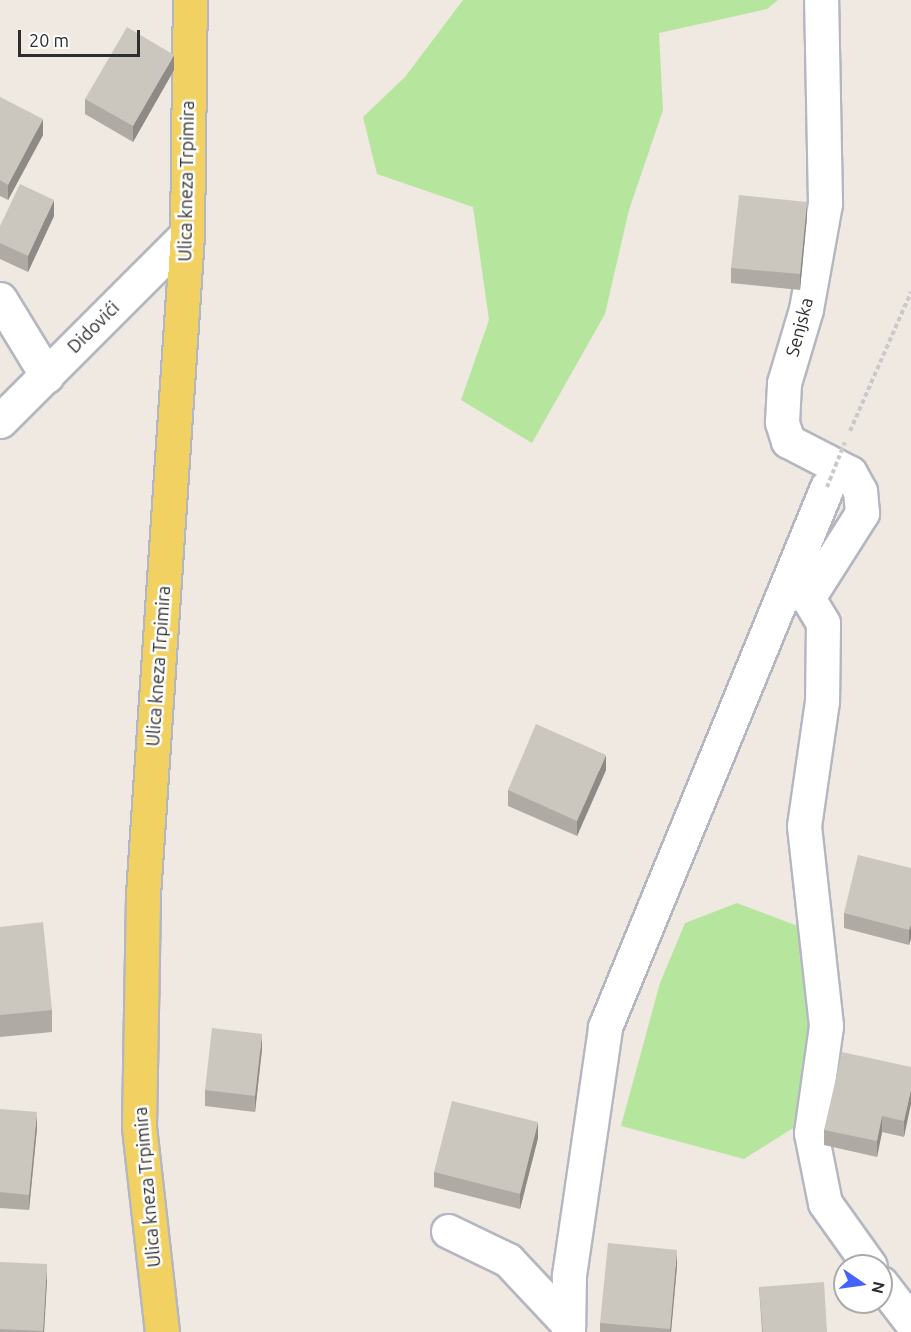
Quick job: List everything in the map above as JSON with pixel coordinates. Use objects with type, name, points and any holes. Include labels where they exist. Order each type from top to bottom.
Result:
[{"type":"main road","name":"Ulica kneza Trpimira","points":[[162,1332],[139,1126],[142,895],[187,234],[190,0]]},
{"type":"street","name":"Senjska","points":[[797,593],[862,513],[860,491],[850,473],[788,441],[782,422],[784,383],[806,309],[825,203],[821,0]]},
{"type":"street","name":"Didovići","points":[[0,421],[187,234]]},
{"type":"street","points":[[0,299],[47,376]]},
{"type":"street","points":[[568,1328],[569,1275],[605,1027],[797,593],[827,487]]},
{"type":"street","points":[[797,593],[823,623],[822,701],[804,826],[826,1026],[811,1133],[825,1203],[861,1254]]},
{"type":"street","points":[[448,1231],[508,1260],[568,1328]]},
{"type":"street","points":[[893,1298],[911,1322]]},
{"type":"path","points":[[827,487],[911,292]]},
{"type":"green space","points":[[463,0],[778,0],[767,9],[659,33],[663,110],[629,210],[605,314],[532,443],[461,400],[489,320],[473,207],[377,174],[363,117],[405,77]]},
{"type":"green space","points":[[737,903],[803,928],[815,991],[801,1123],[744,1159],[621,1126],[660,983],[685,923]]},
{"type":"building","points":[[127,27],[174,55],[133,126],[85,99]]},
{"type":"building","points":[[0,97],[43,119],[8,185],[0,180]]},
{"type":"building","points":[[20,184],[54,200],[28,256],[0,243],[0,226]]},
{"type":"building","points":[[739,195],[807,202],[800,274],[731,268]]},
{"type":"building","points":[[536,724],[606,755],[577,821],[508,790]]},
{"type":"building","points":[[858,855],[911,868],[911,924],[909,930],[844,913]]},
{"type":"building","points":[[43,922],[52,1010],[0,1015],[0,927]]},
{"type":"building","points":[[212,1028],[262,1034],[255,1096],[205,1090]]},
{"type":"building","points":[[842,1052],[911,1067],[911,1089],[904,1121],[882,1116],[877,1141],[824,1130]]},
{"type":"building","points":[[452,1101],[538,1122],[520,1194],[434,1172]]},
{"type":"building","points":[[0,1109],[37,1112],[29,1195],[0,1192]]},
{"type":"building","points":[[608,1243],[677,1250],[670,1329],[600,1323]]},
{"type":"building","points":[[0,1262],[47,1264],[43,1331],[0,1329]]},
{"type":"building","points":[[824,1282],[827,1332],[763,1332],[759,1287]]}]
